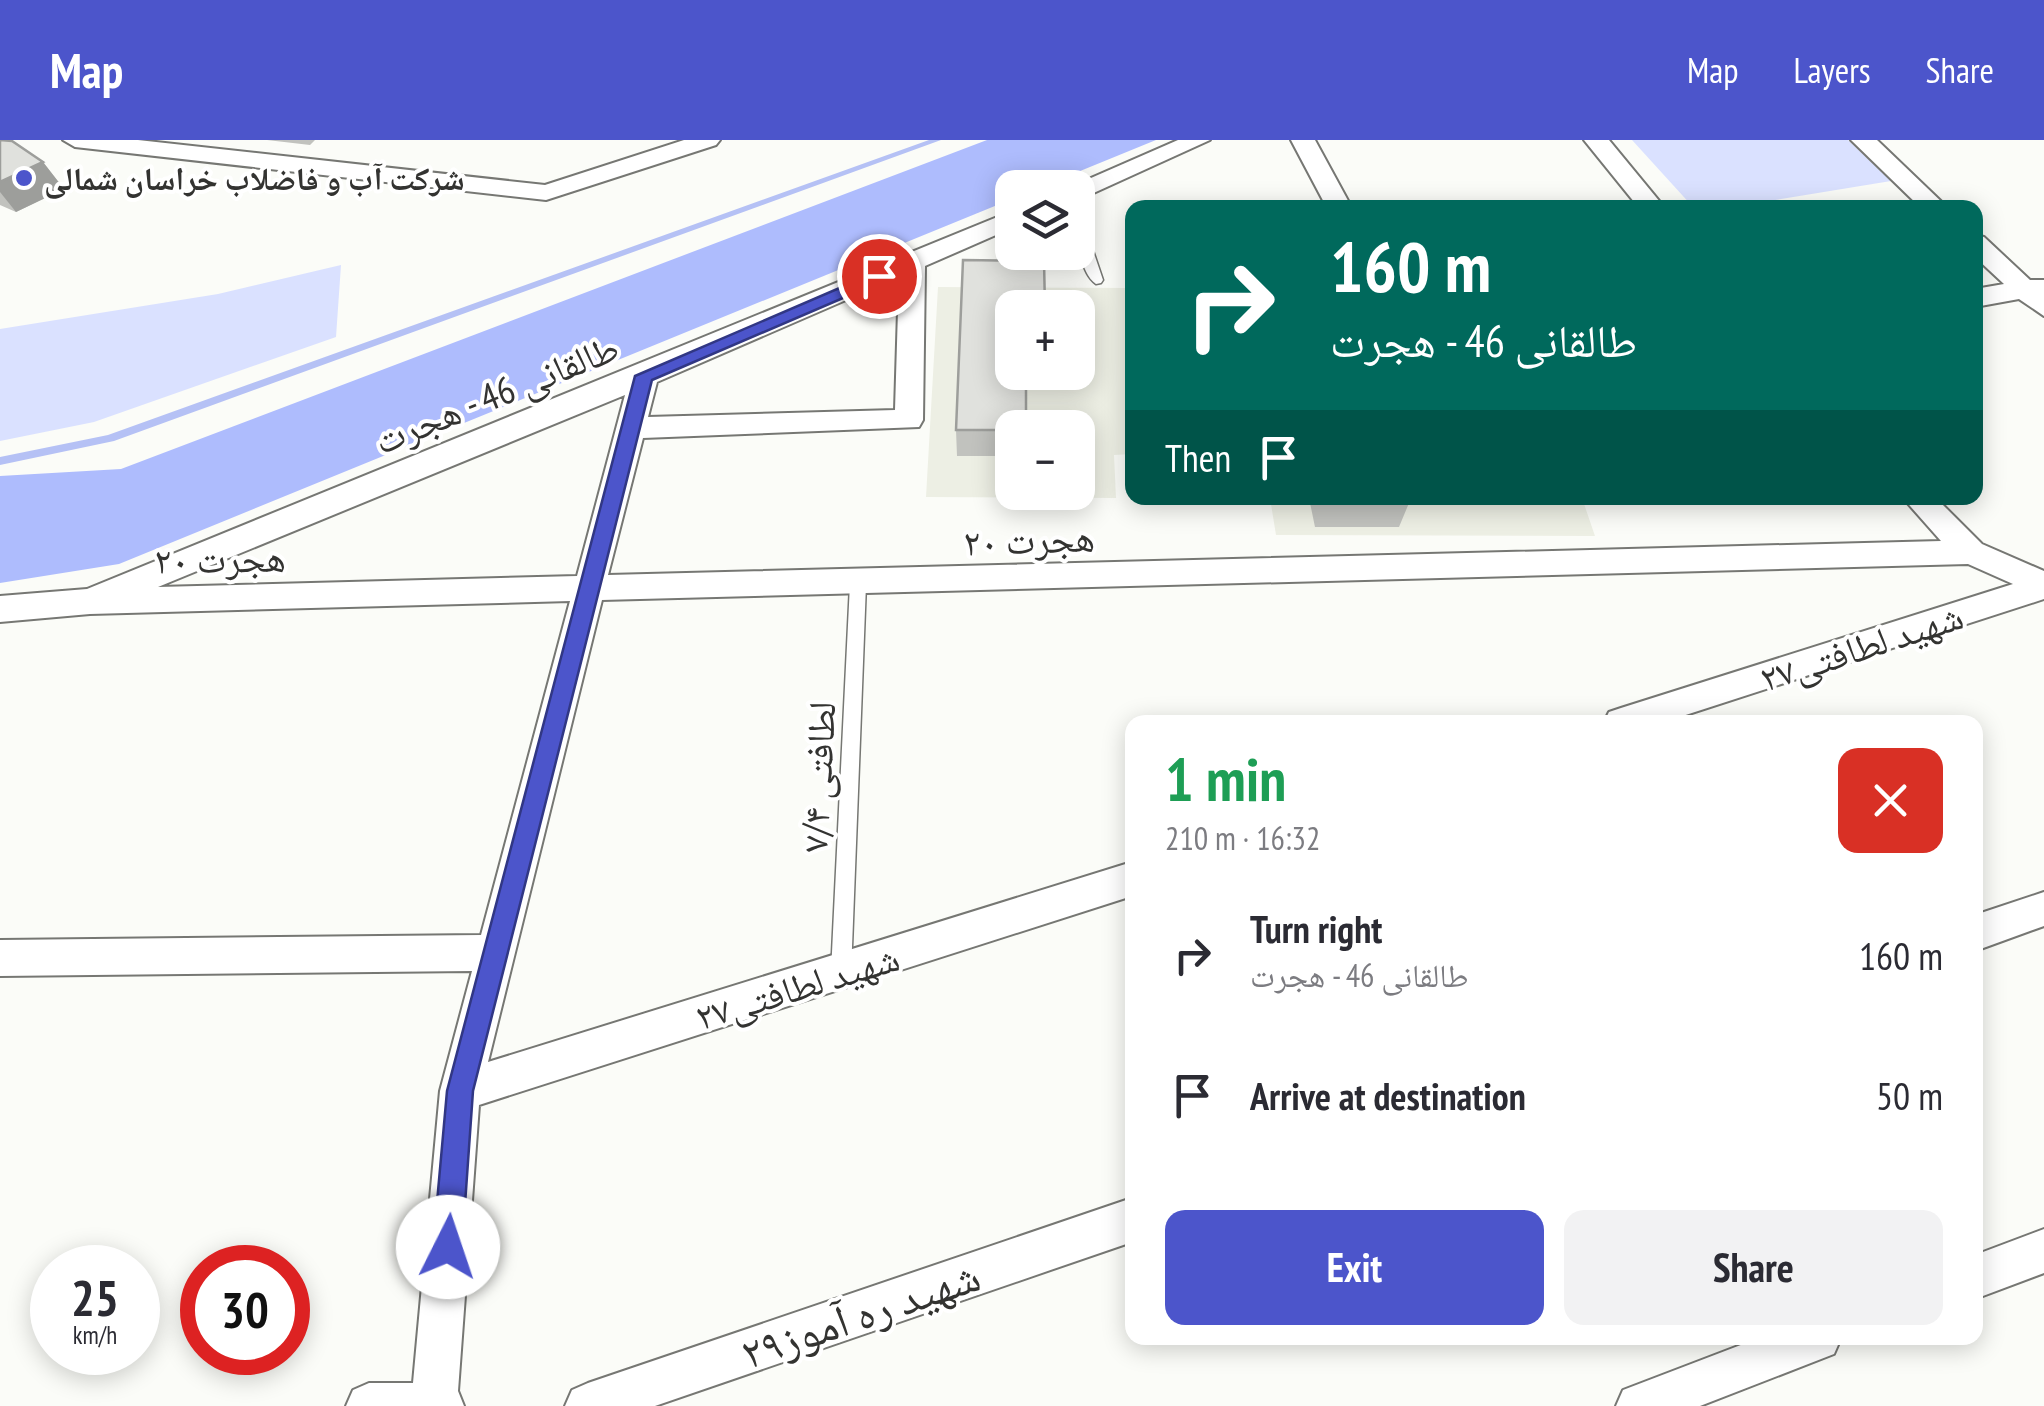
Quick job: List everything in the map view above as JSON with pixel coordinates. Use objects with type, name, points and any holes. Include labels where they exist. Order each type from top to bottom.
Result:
[{"type":"street","points":[[75,140],[546,192],[708,140]]},
{"type":"street","points":[[1095,184],[1198,140]]},
{"type":"street","points":[[1303,140],[1336,200]]},
{"type":"street","points":[[1596,140],[1646,200]]},
{"type":"street","points":[[1864,140],[1928,200]]},
{"type":"street","name":"طالقانی 46 - هجرت","points":[[0,609],[90,601],[644,376],[995,226]]},
{"type":"street","points":[[1983,250],[2038,294]]},
{"type":"street","points":[[630,428],[909,420],[912,262]]},
{"type":"street","points":[[1983,297],[2038,294]]},
{"type":"street","points":[[369,1406],[438,1405],[460,1091],[644,376]]},
{"type":"street","points":[[1925,505],[1971,552],[2044,586]]},
{"type":"street","name":"هجرت ۲۰","points":[[90,601],[858,584],[1971,552]]},
{"type":"street","name":"شهید لطافتی۲۷","points":[[1643,715],[2044,586]]},
{"type":"street","name":"شهید لطافتی۲۷","points":[[460,1091],[1125,881]]},
{"type":"street","points":[[1983,930],[2044,909]]},
{"type":"street","points":[[0,958],[496,952]]},
{"type":"street","name":"شهید ره آموز۲۹","points":[[588,1406],[1125,1222]]},
{"type":"street","points":[[1983,1274],[2044,1250]]},
{"type":"street","points":[[1639,1406],[1800,1345]]},
{"type":"lane","points":[[1093,270],[1096,280]]},
{"type":"lane","name":"لطافتی ۷/۴","points":[[841,972],[858,584]]},
{"type":"shaded area","points":[[987,140],[1156,140],[1083,170],[995,170],[995,206],[119,564],[0,583],[0,476],[121,469]]},
{"type":"shaded area","points":[[1632,140],[1848,140],[1891,181],[1776,200],[1687,200]]},
{"type":"shaded area","points":[[341,265],[336,337],[94,422],[0,441],[0,329],[218,294]]},
{"type":"shaded area","points":[[938,287],[1125,288],[1125,454],[1114,455],[1116,498],[1095,498],[1095,410],[995,410],[995,497],[926,497]]},
{"type":"shaded area","points":[[1271,505],[1584,505],[1595,536],[1276,535]]},
{"type":"building","points":[[0,140],[12,141],[43,162],[0,182]]},
{"type":"building","points":[[963,260],[995,260],[995,270],[1044,270],[1045,290],[995,290],[995,390],[1026,390],[1026,410],[995,410],[995,430],[956,430]]},
{"type":"waterway","points":[[0,461],[110,438],[937,140]]},
{"type":"place","name":"شرکت آب و فاضلاب خراسان شمالی","points":[[24,178]]},
{"type":"route","points":[[448,1247],[460,1091],[644,376],[879,276]]}]
